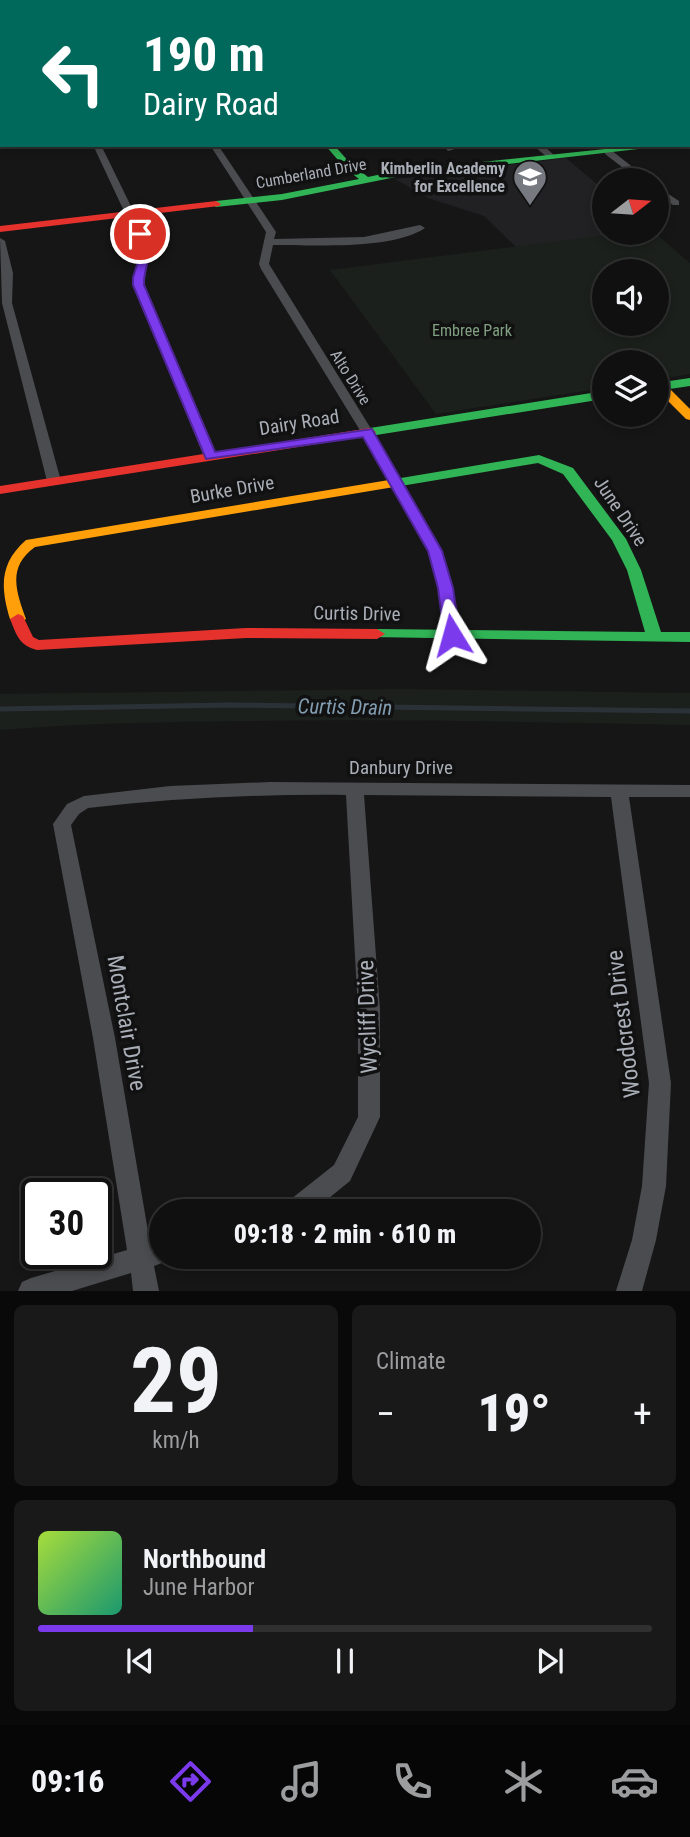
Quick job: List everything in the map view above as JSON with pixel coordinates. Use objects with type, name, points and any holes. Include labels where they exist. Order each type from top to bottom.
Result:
[{"type":"street","points":[[98,147],[146,251],[138,278],[139,285],[211,457]]},
{"type":"street","name":"Alto Drive","points":[[215,147],[271,232],[265,269],[367,432],[435,551],[445,588],[452,635]]},
{"type":"street","points":[[331,147],[346,165],[368,181]]},
{"type":"street","points":[[539,147],[552,158]]},
{"type":"street","name":"Cumberland Drive","points":[[0,229],[252,201],[396,174],[652,147]]},
{"type":"street","points":[[608,152],[629,168]]},
{"type":"street","points":[[669,198],[676,203]]},
{"type":"street","points":[[268,242],[354,242],[403,234],[420,228]]},
{"type":"street","points":[[0,241],[8,273],[7,303],[54,481]]},
{"type":"street","points":[[669,385],[690,382]]},
{"type":"street","name":"Dairy Road","points":[[0,490],[592,397]]},
{"type":"street","points":[[669,397],[690,416]]},
{"type":"street","name":"Burke Drive","points":[[26,640],[13,609],[7,566],[16,552],[31,542],[164,523],[528,459],[549,462]]},
{"type":"street","name":"June Drive","points":[[549,462],[568,471],[620,539],[634,570],[654,636]]},
{"type":"street","name":"Curtis Drive","points":[[26,640],[37,645],[53,646],[246,633],[690,637]]},
{"type":"street","name":"Danbury Drive","points":[[113,797],[257,789],[690,791]]},
{"type":"street","name":"Wycliff Drive","points":[[309,1199],[342,1173],[369,1116],[369,1010],[355,789]]},
{"type":"street","name":"Woodcrest Drive","points":[[619,791],[660,1083],[654,1186],[644,1240],[629,1291]]},
{"type":"street","name":"Montclair Drive","points":[[113,797],[84,802],[73,809],[62,824],[149,1246]]},
{"type":"street","points":[[31,1291],[149,1256]]},
{"type":"street","name":"Montclair Drive","points":[[146,1291],[149,1269]]},
{"type":"shaded area","name":"Kimberlin Academy for Excellence","points":[[566,158],[592,180],[592,238],[516,247],[484,216],[428,198],[395,179]]},
{"type":"green space","name":"Embree Park","points":[[592,237],[592,245],[669,245],[690,263],[690,374],[669,378],[669,350],[592,350],[592,390],[436,414],[330,270]]},
{"type":"green space","points":[[400,689],[690,693],[690,725],[304,720],[124,723],[0,730],[0,694]]},
{"type":"waterway","name":"Curtis Drain","points":[[0,709],[229,705],[690,711]]},
{"type":"traffic: fast","points":[[331,147],[347,165],[368,181]]},
{"type":"traffic: fast","points":[[216,204],[282,197],[396,174],[650,147]]},
{"type":"traffic: fast","points":[[669,385],[690,382]]},
{"type":"traffic: fast","points":[[370,432],[592,397]]},
{"type":"traffic: fast","points":[[395,483],[539,459],[568,471],[619,539],[634,570],[654,636]]},
{"type":"traffic: fast","points":[[377,634],[690,637]]},
{"type":"traffic: slow","points":[[669,395],[690,416]]},
{"type":"traffic: slow","points":[[18,619],[9,586],[10,567],[14,558],[31,543],[395,483]]},
{"type":"traffic: jam","points":[[0,229],[216,204]]},
{"type":"traffic: jam","points":[[0,490],[370,432]]},
{"type":"traffic: jam","points":[[18,619],[26,640],[37,645],[246,633],[377,634]]},
{"type":"place","name":"Kimberlin Academy for Excellence","points":[[530,207]]},
{"type":"route","points":[[140,234],[146,251],[138,278],[139,285],[211,457],[367,432],[435,551],[445,588],[452,635]]}]
